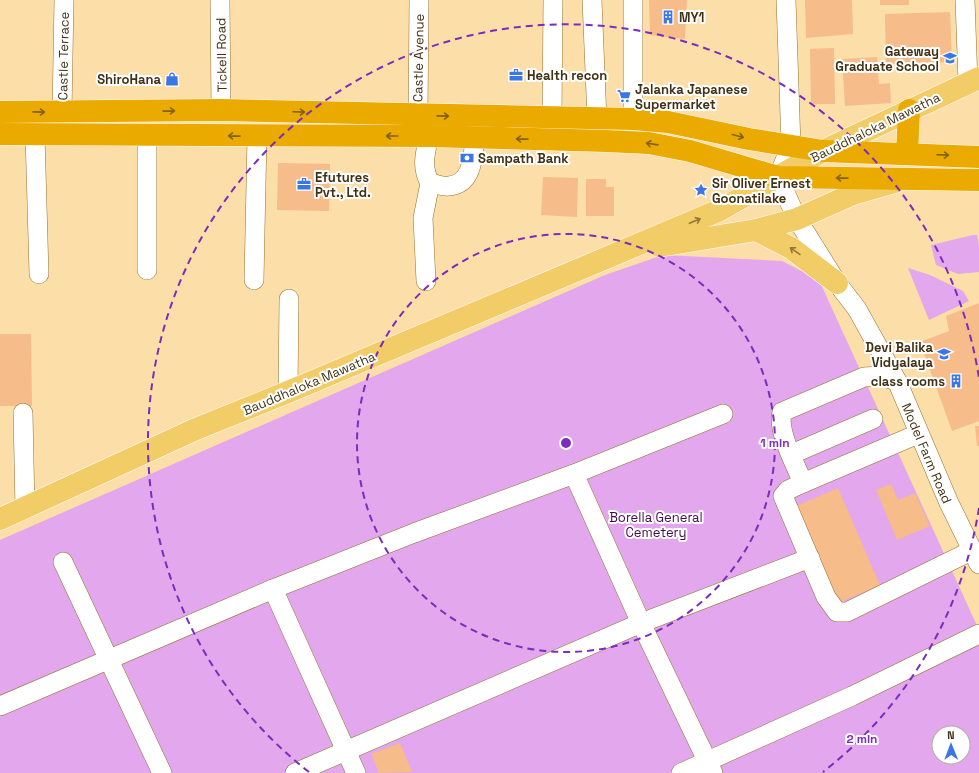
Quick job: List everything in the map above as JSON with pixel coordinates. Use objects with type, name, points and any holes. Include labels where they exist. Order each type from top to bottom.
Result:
[{"type":"highway","points":[[0,112],[221,110],[418,116],[633,119],[668,122],[749,139],[823,151],[979,157]]},
{"type":"highway","points":[[907,154],[909,110]]},
{"type":"highway","points":[[0,134],[429,136],[649,143],[690,150],[778,177],[979,180]]},
{"type":"main road","name":"Bauddhaloka Mawatha","points":[[0,519],[26,509],[196,429],[288,392],[720,210],[823,151],[973,80]]},
{"type":"main road","name":"Bauddhaloka Mawatha","points":[[621,252],[756,230],[797,219],[853,194],[880,185],[909,179]]},
{"type":"main road","points":[[756,230],[791,248],[837,283]]},
{"type":"street","name":"Castle Terrace","points":[[62,112],[64,0]]},
{"type":"street","name":"Tickell Road","points":[[220,0],[221,110]]},
{"type":"street","name":"Castle Avenue","points":[[418,116],[419,0]]},
{"type":"street","points":[[552,117],[553,0]]},
{"type":"street","points":[[592,0],[597,119]]},
{"type":"street","points":[[633,0],[633,119]]},
{"type":"street","points":[[778,177],[791,146],[786,0]]},
{"type":"street","points":[[965,0],[973,80]]},
{"type":"street","points":[[35,135],[39,274]]},
{"type":"street","points":[[146,135],[148,270]]},
{"type":"street","points":[[254,280],[257,136]]},
{"type":"street","points":[[426,281],[422,218],[430,183],[425,175],[423,164],[429,136]]},
{"type":"street","points":[[430,183],[449,186],[458,183],[467,177],[471,166],[475,138]]},
{"type":"street","name":"Model Farm Road","points":[[778,177],[797,219],[837,283],[857,309],[897,382],[918,434],[975,557]]},
{"type":"street","points":[[288,299],[288,392]]},
{"type":"street","points":[[803,483],[782,432],[780,421],[782,412],[864,377],[880,376],[897,382]]},
{"type":"street","points":[[23,413],[26,509]]},
{"type":"street","points":[[0,706],[273,589],[414,533],[574,474],[723,414]]},
{"type":"street","points":[[792,454],[873,419]]},
{"type":"street","points":[[918,434],[803,483],[788,490],[783,496],[826,597],[837,612],[847,612],[975,557]]},
{"type":"street","points":[[574,474],[641,623],[710,767]]},
{"type":"street","points":[[295,773],[641,623],[810,558]]},
{"type":"street","points":[[63,562],[162,773]]},
{"type":"street","points":[[273,589],[356,773]]},
{"type":"street","points":[[680,773],[710,767],[979,634]]},
{"type":"green space","points":[[977,235],[979,246],[979,272],[958,274],[936,265],[931,245]]},
{"type":"green space","name":"Borella General Cemetery","points":[[663,255],[782,261],[819,280],[979,630],[979,773],[0,773],[0,540],[605,275]]},
{"type":"green space","points":[[908,268],[930,275],[963,291],[969,301],[929,320]]},
{"type":"building","name":"MY1","points":[[649,0],[687,0],[685,39],[650,35]]},
{"type":"building","points":[[805,0],[852,0],[853,34],[806,38]]},
{"type":"building","points":[[880,0],[909,0],[909,5],[880,5]]},
{"type":"building","points":[[950,12],[952,62],[886,64],[885,14]]},
{"type":"building","points":[[834,48],[835,104],[811,104],[810,49]]},
{"type":"building","points":[[877,57],[879,84],[890,83],[891,103],[845,106],[842,59]]},
{"type":"building","points":[[278,163],[330,164],[329,211],[277,210]]},
{"type":"building","points":[[543,177],[578,178],[577,217],[541,215]]},
{"type":"building","points":[[586,179],[606,179],[606,187],[614,187],[614,216],[586,216]]},
{"type":"building","name":"class rooms","points":[[979,303],[979,421],[952,431],[920,342],[949,331],[946,316]]},
{"type":"building","points":[[0,334],[31,334],[32,406],[0,406]]},
{"type":"building","points":[[975,426],[979,426],[979,446],[977,446]]},
{"type":"building","points":[[891,484],[898,500],[915,493],[930,526],[897,540],[876,490]]},
{"type":"building","points":[[838,488],[880,585],[836,604],[794,507]]},
{"type":"building","points":[[400,743],[412,772],[379,773],[371,754]]},
{"type":"place","name":"MY1","points":[[668,17]]},
{"type":"place","name":"Gateway Graduate School","points":[[950,58]]},
{"type":"place","name":"Health recon","points":[[516,75]]},
{"type":"place","name":"ShiroHana","points":[[172,79]]},
{"type":"place","name":"Jalanka Japanese Supermarket","points":[[624,96]]},
{"type":"place","name":"Sampath Bank","points":[[467,158]]},
{"type":"place","name":"Efutures Pvt., Ltd.","points":[[304,184]]},
{"type":"place","name":"Sir Oliver Ernest Goonatilake","points":[[701,190]]},
{"type":"place","name":"Devi Balika Vidyalaya","points":[[944,354]]},
{"type":"place","name":"class rooms","points":[[956,381]]}]
